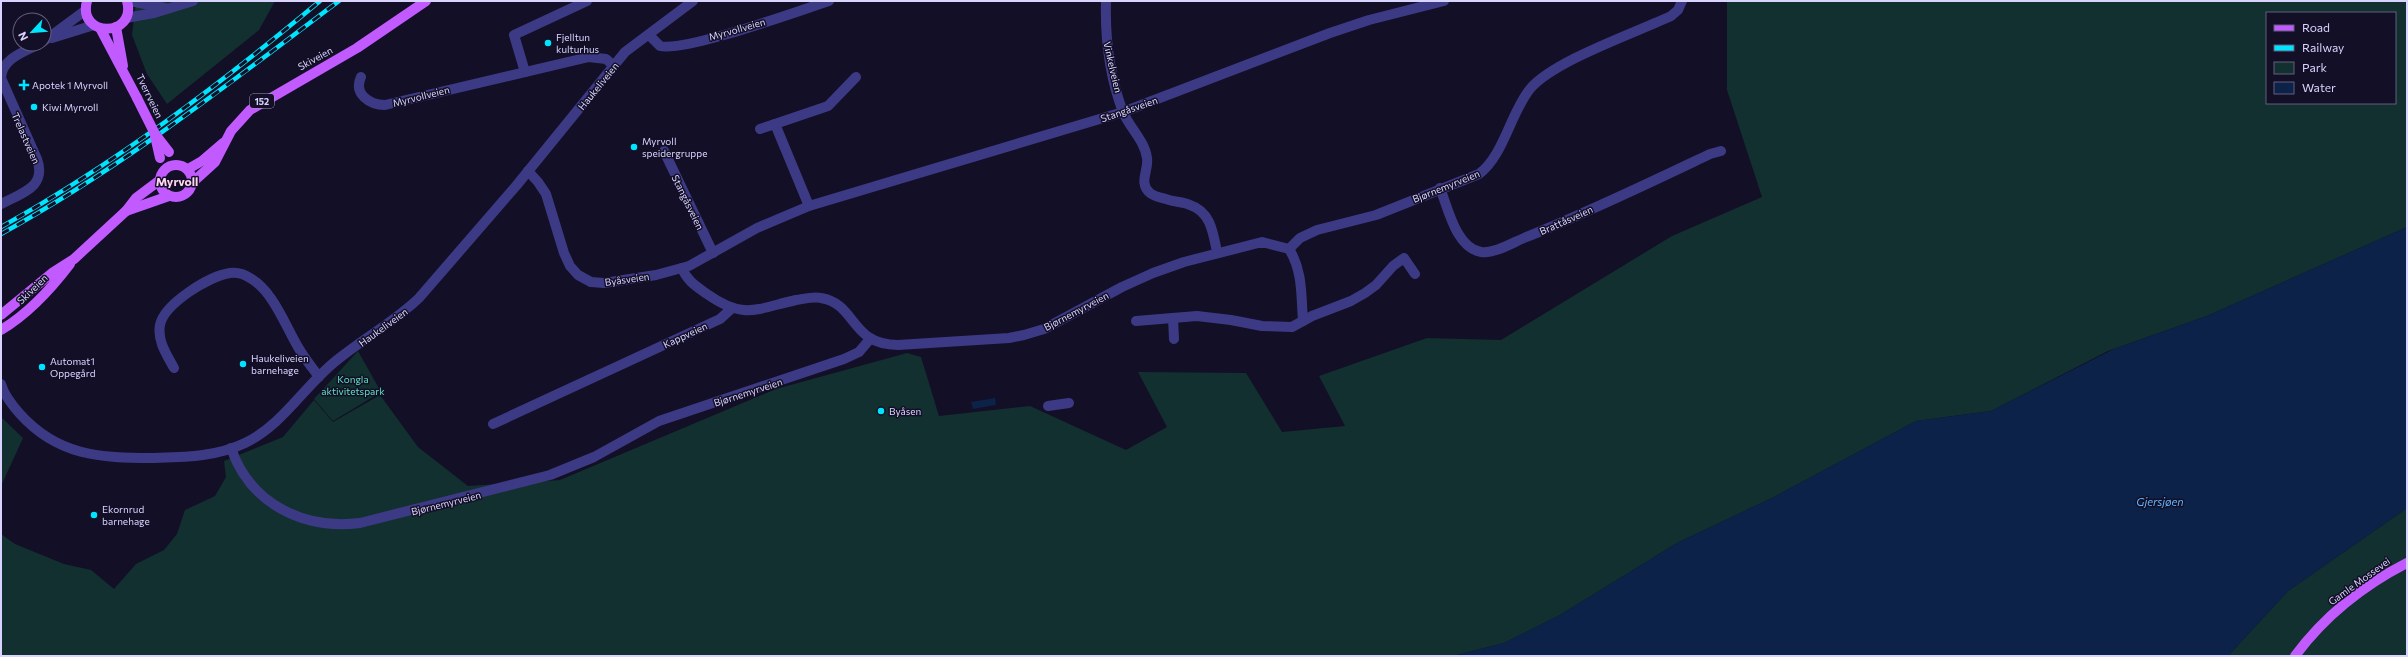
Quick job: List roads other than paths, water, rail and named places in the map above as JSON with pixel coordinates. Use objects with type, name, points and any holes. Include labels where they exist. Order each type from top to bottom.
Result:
[{"type":"main road","points":[[97,27],[108,30],[116,27],[126,18],[128,9],[127,1]]},
{"type":"main road","name":"Skiveien","points":[[193,182],[219,157],[224,142],[236,124],[250,110],[357,48],[426,1]]},
{"type":"main road","name":"Tverrveien","points":[[87,6],[97,27],[123,68],[155,134],[183,167]]},
{"type":"main road","name":"Tverrveien","points":[[116,27],[123,68]]},
{"type":"main road","name":"Tverrveien","points":[[155,134],[161,176]]},
{"type":"main road","name":"Skiveien","points":[[183,167],[202,161],[224,142]]},
{"type":"main road","name":"152","points":[[161,176],[170,166],[183,167]]},
{"type":"main road","points":[[183,167],[193,182]]},
{"type":"main road","points":[[161,176],[162,189],[169,196]]},
{"type":"main road","name":"Skiveien","points":[[1,315],[52,273],[74,259],[126,211],[136,198],[161,176]]},
{"type":"main road","name":"152","points":[[169,196],[180,198],[185,196],[192,187],[193,182]]},
{"type":"main road","name":"Skiveien","points":[[126,211],[169,196]]},
{"type":"main road","name":"Skiveien","points":[[1,330],[19,318],[39,299],[59,279],[74,259]]},
{"type":"main road","name":"Gamle Mossevei","points":[[2295,656],[2337,610],[2389,572],[2407,563]]},
{"type":"street","points":[[130,1],[165,8]]},
{"type":"street","points":[[126,18],[193,1]]},
{"type":"street","points":[[525,72],[514,35],[587,1]]},
{"type":"street","name":"Haukeliveien","points":[[1,386],[16,409],[39,433],[60,445],[87,454],[127,458],[178,458],[202,456],[244,444],[269,428],[336,360],[398,316],[419,298],[528,171],[625,52],[693,1]]},
{"type":"street","name":"Myrvollveien","points":[[649,35],[660,46],[683,44],[739,30],[828,1]]},
{"type":"street","name":"Vinkelveien","points":[[1106,1],[1105,30],[1107,48],[1123,112],[1147,158],[1144,178],[1146,188],[1156,196],[1189,204],[1200,209],[1207,217],[1211,227],[1217,252]]},
{"type":"street","name":"Stangåsveien","points":[[682,268],[713,253],[757,228],[809,206],[1123,112],[1369,20],[1444,1]]},
{"type":"street","name":"Bjørnemyrveien","points":[[231,448],[239,468],[250,484],[266,500],[282,511],[317,522],[339,525],[360,523],[556,473],[594,457],[659,421],[844,359],[859,352],[870,339],[880,344],[898,344],[1009,338],[1044,329],[1096,299],[1153,272],[1217,252],[1262,242],[1289,249],[1300,238],[1317,230],[1376,215],[1440,188],[1479,174],[1490,164],[1519,103],[1545,75],[1671,16],[1678,10],[1682,1]]},
{"type":"street","points":[[52,36],[87,6]]},
{"type":"street","points":[[52,39],[97,27]]},
{"type":"street","name":"Trelastveien","points":[[1,204],[33,186],[38,180],[40,171],[37,159],[1,78],[3,68],[9,60],[24,52]]},
{"type":"street","name":"Myrvollveien","points":[[361,77],[359,87],[364,97],[373,103],[385,105],[589,57],[606,59],[614,66]]},
{"type":"street","points":[[760,129],[828,106],[856,76]]},
{"type":"street","points":[[774,124],[809,206]]},
{"type":"street","name":"Stangåsveien","points":[[664,151],[713,253]]},
{"type":"street","name":"Brattåsveien","points":[[1440,188],[1460,236],[1469,247],[1481,252],[1495,250],[1543,231],[1710,154],[1721,151]]},
{"type":"street","name":"Byåsveien","points":[[528,171],[546,194],[564,253],[570,266],[578,276],[591,282],[604,283],[682,268]]},
{"type":"street","points":[[1289,249],[1299,269],[1303,322]]},
{"type":"street","points":[[1136,321],[1197,316],[1278,328],[1292,327],[1312,316],[1351,301],[1365,293],[1376,285],[1393,266],[1404,258],[1415,274]]},
{"type":"street","points":[[682,268],[689,281],[731,308],[744,311],[807,298],[822,298],[842,308],[861,332],[870,339]]},
{"type":"street","points":[[174,368],[160,337],[160,324],[164,315],[176,301],[215,277],[237,273],[250,278],[262,287],[305,358],[319,377]]},
{"type":"street","name":"Kappveien","points":[[493,424],[720,318],[731,308]]},
{"type":"street","points":[[1173,318],[1174,338]]},
{"type":"street","points":[[1048,406],[1069,403]]},
{"type":"water","name":"Gjersjøen","points":[[2407,227],[2407,508],[2288,591],[2228,656],[1453,656],[1504,643],[1560,615],[1677,543],[1774,497],[1916,421],[1991,411],[2114,349],[2207,316]]},
{"type":"water","points":[[995,398],[996,405],[973,409],[971,402]]},
{"type":"railway","points":[[1,227],[44,202],[126,150],[166,122],[244,63],[320,1]]},
{"type":"railway","points":[[1,234],[90,181],[132,153],[215,94],[339,1]]},
{"type":"place","name":"Fjelltun kulturhus","points":[[548,43]]},
{"type":"place","name":"Apotek 1 Myrvoll","points":[[24,85]]},
{"type":"place","name":"Kiwi Myrvoll","points":[[34,107]]},
{"type":"place","name":"Myrvoll speidergruppe","points":[[634,147]]},
{"type":"place","name":"Haukeliveien barnehage","points":[[243,364]]},
{"type":"place","name":"Automat1 Oppegård","points":[[42,367]]},
{"type":"place","name":"Byåsen","points":[[881,411]]},
{"type":"place","name":"Ekornrud barnehage","points":[[94,515]]},
{"type":"district","name":"Myrvoll","points":[[177,181]]},
{"type":"park label","name":"Kongla aktivitetspark","points":[[353,384]]}]
